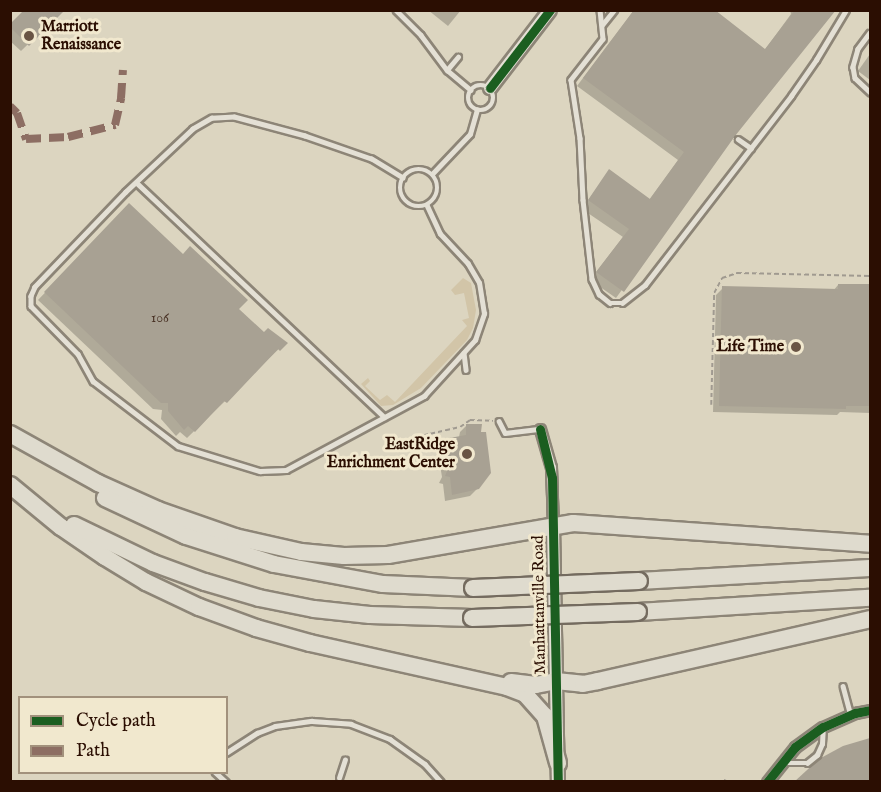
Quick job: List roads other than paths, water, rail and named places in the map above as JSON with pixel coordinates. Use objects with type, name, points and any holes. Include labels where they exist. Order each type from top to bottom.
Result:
[{"type":"highway","points":[[10,436],[98,483],[147,506],[220,532],[290,550],[344,556],[388,555],[553,526],[593,524],[870,544]]},
{"type":"highway","points":[[10,436],[55,468],[119,506],[221,549],[292,569],[347,579],[402,585],[474,588],[870,568]]},
{"type":"highway","points":[[10,484],[69,522],[119,548],[223,588],[296,606],[407,618],[472,618],[638,612],[870,598]]},
{"type":"highway","points":[[10,484],[61,527],[105,557],[185,601],[270,632],[514,689],[530,698],[548,722],[558,763]]},
{"type":"highway","points":[[430,670],[531,685],[556,681],[583,684],[870,619]]},
{"type":"street","points":[[490,88],[550,10]]},
{"type":"street","name":"Manhattanville Road","points":[[540,429],[551,467],[558,782]]},
{"type":"street","points":[[767,782],[795,747],[823,727],[870,710]]},
{"type":"lane","points":[[396,10],[422,35],[447,69],[471,90]]},
{"type":"lane","points":[[600,10],[603,39],[608,45]]},
{"type":"lane","points":[[602,25],[614,10]]},
{"type":"lane","points":[[603,39],[571,80],[580,138],[583,200],[592,279],[599,294],[610,303],[622,303],[645,285],[750,148],[816,60],[846,10]]},
{"type":"lane","points":[[870,33],[858,49],[853,67],[855,78],[870,92]]},
{"type":"lane","points":[[447,69],[458,57]]},
{"type":"lane","points":[[480,84],[490,88],[494,93],[494,102],[488,109],[477,110],[468,100],[471,90],[480,84]]},
{"type":"lane","points":[[432,174],[470,134],[477,110]]},
{"type":"lane","points":[[403,178],[371,159],[335,145],[227,116],[212,118],[193,129],[138,184],[126,192],[35,287],[31,296],[34,312],[78,354],[93,381],[183,449],[260,471],[286,470],[424,396],[464,353],[479,332],[483,314],[482,292],[474,272],[441,234],[427,206]]},
{"type":"lane","points":[[738,139],[750,148]]},
{"type":"lane","points":[[417,169],[432,174],[438,182],[438,194],[427,206],[414,207],[404,200],[400,187],[403,178],[417,169]]},
{"type":"lane","points":[[138,184],[384,417]]},
{"type":"lane","points":[[464,353],[466,370]]},
{"type":"lane","points":[[499,421],[504,433],[540,429]]},
{"type":"lane","points":[[843,686],[851,715]]},
{"type":"lane","points":[[228,752],[257,733],[275,726],[312,721],[351,724],[390,739],[425,764],[441,782]]},
{"type":"lane","points":[[781,762],[807,763],[817,755],[822,744],[823,727]]},
{"type":"lane","points":[[339,778],[345,760]]},
{"type":"place","name":"Marriott Renaissance","points":[[29,36]]},
{"type":"place","name":"Life Time","points":[[796,347]]},
{"type":"place","name":"EastRidge Enrichment Center","points":[[467,454]]}]
